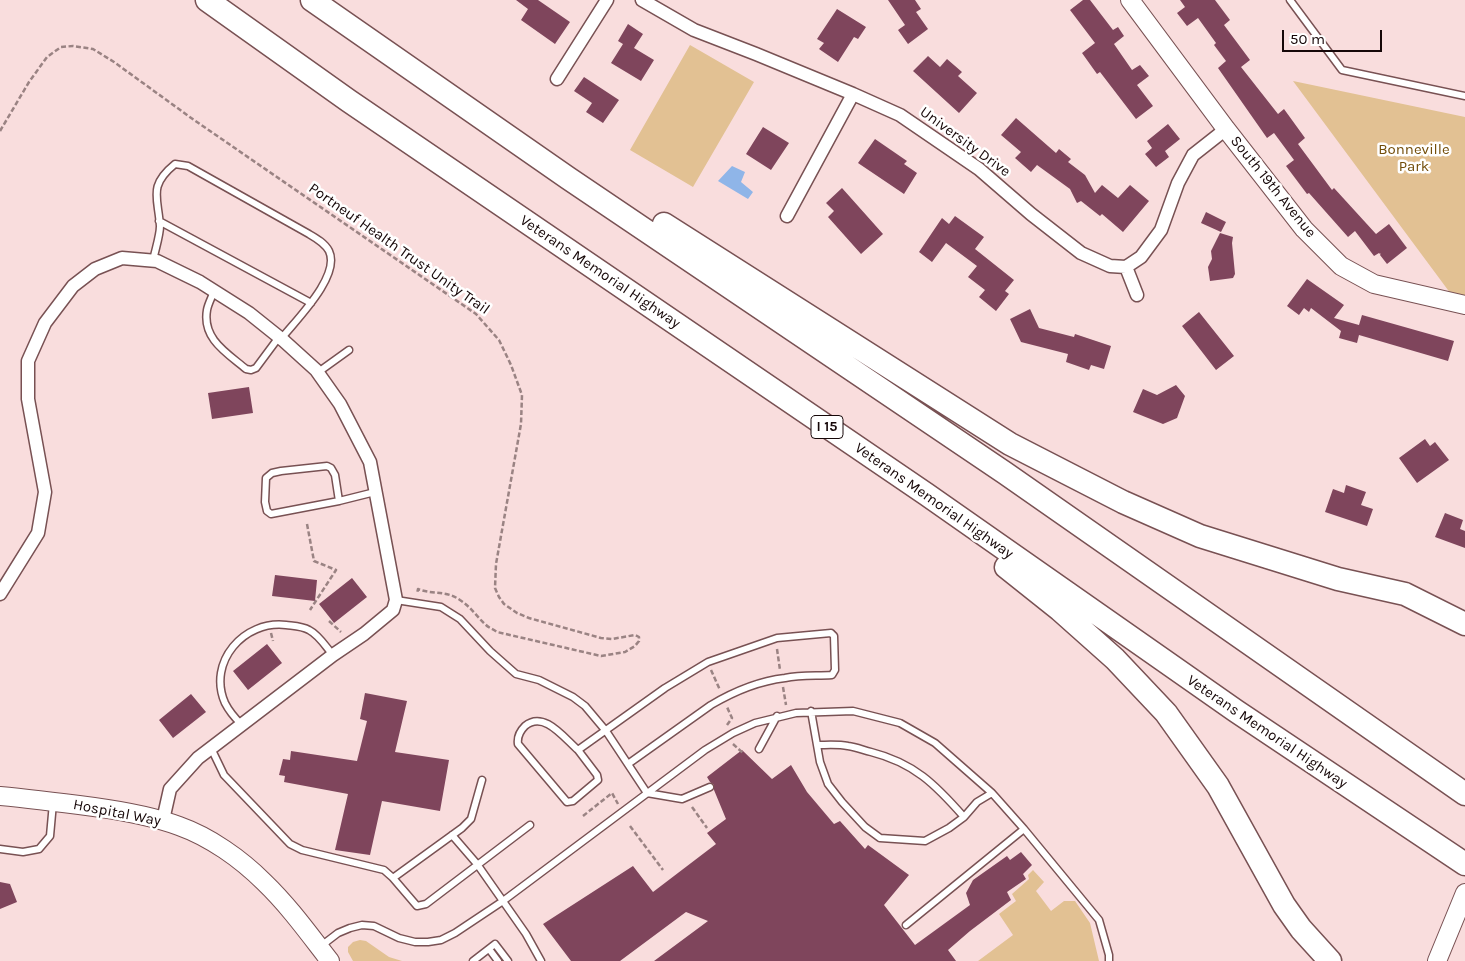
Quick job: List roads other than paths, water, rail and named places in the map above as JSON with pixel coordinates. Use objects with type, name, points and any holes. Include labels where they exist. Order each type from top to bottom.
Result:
[{"type":"highway","name":"Veterans Memorial Highway","points":[[207,0],[349,101],[926,494],[1236,711],[1456,858]]},
{"type":"highway","points":[[312,0],[568,178],[1014,479],[1464,793]]},
{"type":"highway","points":[[568,178],[601,185],[1010,444],[1123,502],[1200,536],[1338,579],[1465,610]]},
{"type":"highway","points":[[926,494],[1002,564],[1060,610],[1115,659],[1166,713],[1218,786],[1284,905],[1330,961]]},
{"type":"highway","points":[[1405,594],[1465,624]]},
{"type":"street","points":[[557,79],[607,0]]},
{"type":"street","name":"University Drive","points":[[642,0],[694,30],[900,115],[979,169],[1031,214],[1081,253],[1110,266],[1126,267]]},
{"type":"street","name":"South 19th Avenue","points":[[1130,0],[1226,129],[1304,229],[1341,266],[1374,284],[1465,305]]},
{"type":"street","points":[[787,216],[853,94]]},
{"type":"street","points":[[1137,295],[1126,267],[1141,257],[1161,230],[1178,183],[1193,155],[1226,129]]},
{"type":"street","points":[[0,594],[38,533],[45,492],[28,399],[28,360],[45,323],[73,286],[95,269],[122,258],[157,261],[200,282],[249,313],[280,338],[317,373],[340,404],[370,462],[396,600],[393,610],[364,634],[333,655],[198,758],[170,789],[164,820]]},
{"type":"street","name":"Hospital Way","points":[[0,796],[135,813],[164,820],[196,833],[232,854],[263,881],[300,921],[325,954]]},
{"type":"street","points":[[1437,961],[1465,893]]},
{"type":"lane","points":[[1290,0],[1342,70],[1465,96]]},
{"type":"lane","points":[[153,261],[159,237],[156,197],[159,182],[164,173],[175,164],[188,166],[322,242],[329,251],[332,264],[328,278],[310,303],[256,368],[252,370],[246,369],[217,345],[210,336],[207,310],[214,291]]},
{"type":"lane","points":[[159,221],[310,303]]},
{"type":"lane","points":[[317,373],[349,350]]},
{"type":"lane","points":[[339,501],[335,475],[331,468],[327,466],[281,471],[272,473],[266,478],[265,502],[267,511],[272,514],[339,501],[375,492]]},
{"type":"lane","points":[[396,600],[441,607],[460,619],[490,651],[516,674],[539,680],[573,697],[585,706],[606,731],[647,793],[682,799],[710,787]]},
{"type":"lane","points":[[241,724],[228,709],[220,685],[223,663],[232,646],[248,632],[263,626],[276,624],[301,627],[316,635],[333,655]]},
{"type":"lane","points":[[578,750],[665,688],[708,662],[777,638],[831,633],[834,636],[835,670],[832,675],[784,678],[755,684],[711,705],[628,764]]},
{"type":"lane","points":[[811,711],[820,762],[828,784],[866,827],[880,838],[925,841],[949,828],[964,817],[977,802],[992,794]]},
{"type":"lane","points":[[325,954],[338,934],[362,925],[374,926],[399,938],[415,942],[442,940],[503,901],[705,750],[733,733],[777,716],[811,711],[853,711],[900,723],[934,742],[992,794],[1024,829],[1099,920],[1109,961]]},
{"type":"lane","points":[[759,749],[777,716]]},
{"type":"lane","points":[[538,720],[546,722],[578,750],[597,775],[598,780],[573,801],[567,802],[518,744],[517,739],[522,729],[529,723],[538,720]]},
{"type":"lane","points":[[817,745],[848,746],[887,756],[910,767],[929,781],[964,817]]},
{"type":"lane","points":[[211,748],[224,775],[290,844],[302,850],[384,870],[417,906],[426,904],[530,825]]},
{"type":"lane","points":[[393,878],[471,819],[482,780]]},
{"type":"lane","points":[[0,849],[23,852],[39,849],[50,836],[53,802]]},
{"type":"lane","points":[[906,925],[1024,829]]},
{"type":"lane","points":[[452,835],[477,864],[526,934],[539,960]]},
{"type":"lane","points":[[473,961],[495,944],[508,961]]},
{"type":"lane","points":[[489,949],[498,961]]},
{"type":"water","points":[[732,166],[745,172],[741,182],[753,192],[748,199],[718,181]]},
{"type":"park label","name":"Bonneville Park","points":[[1414,158]]}]
